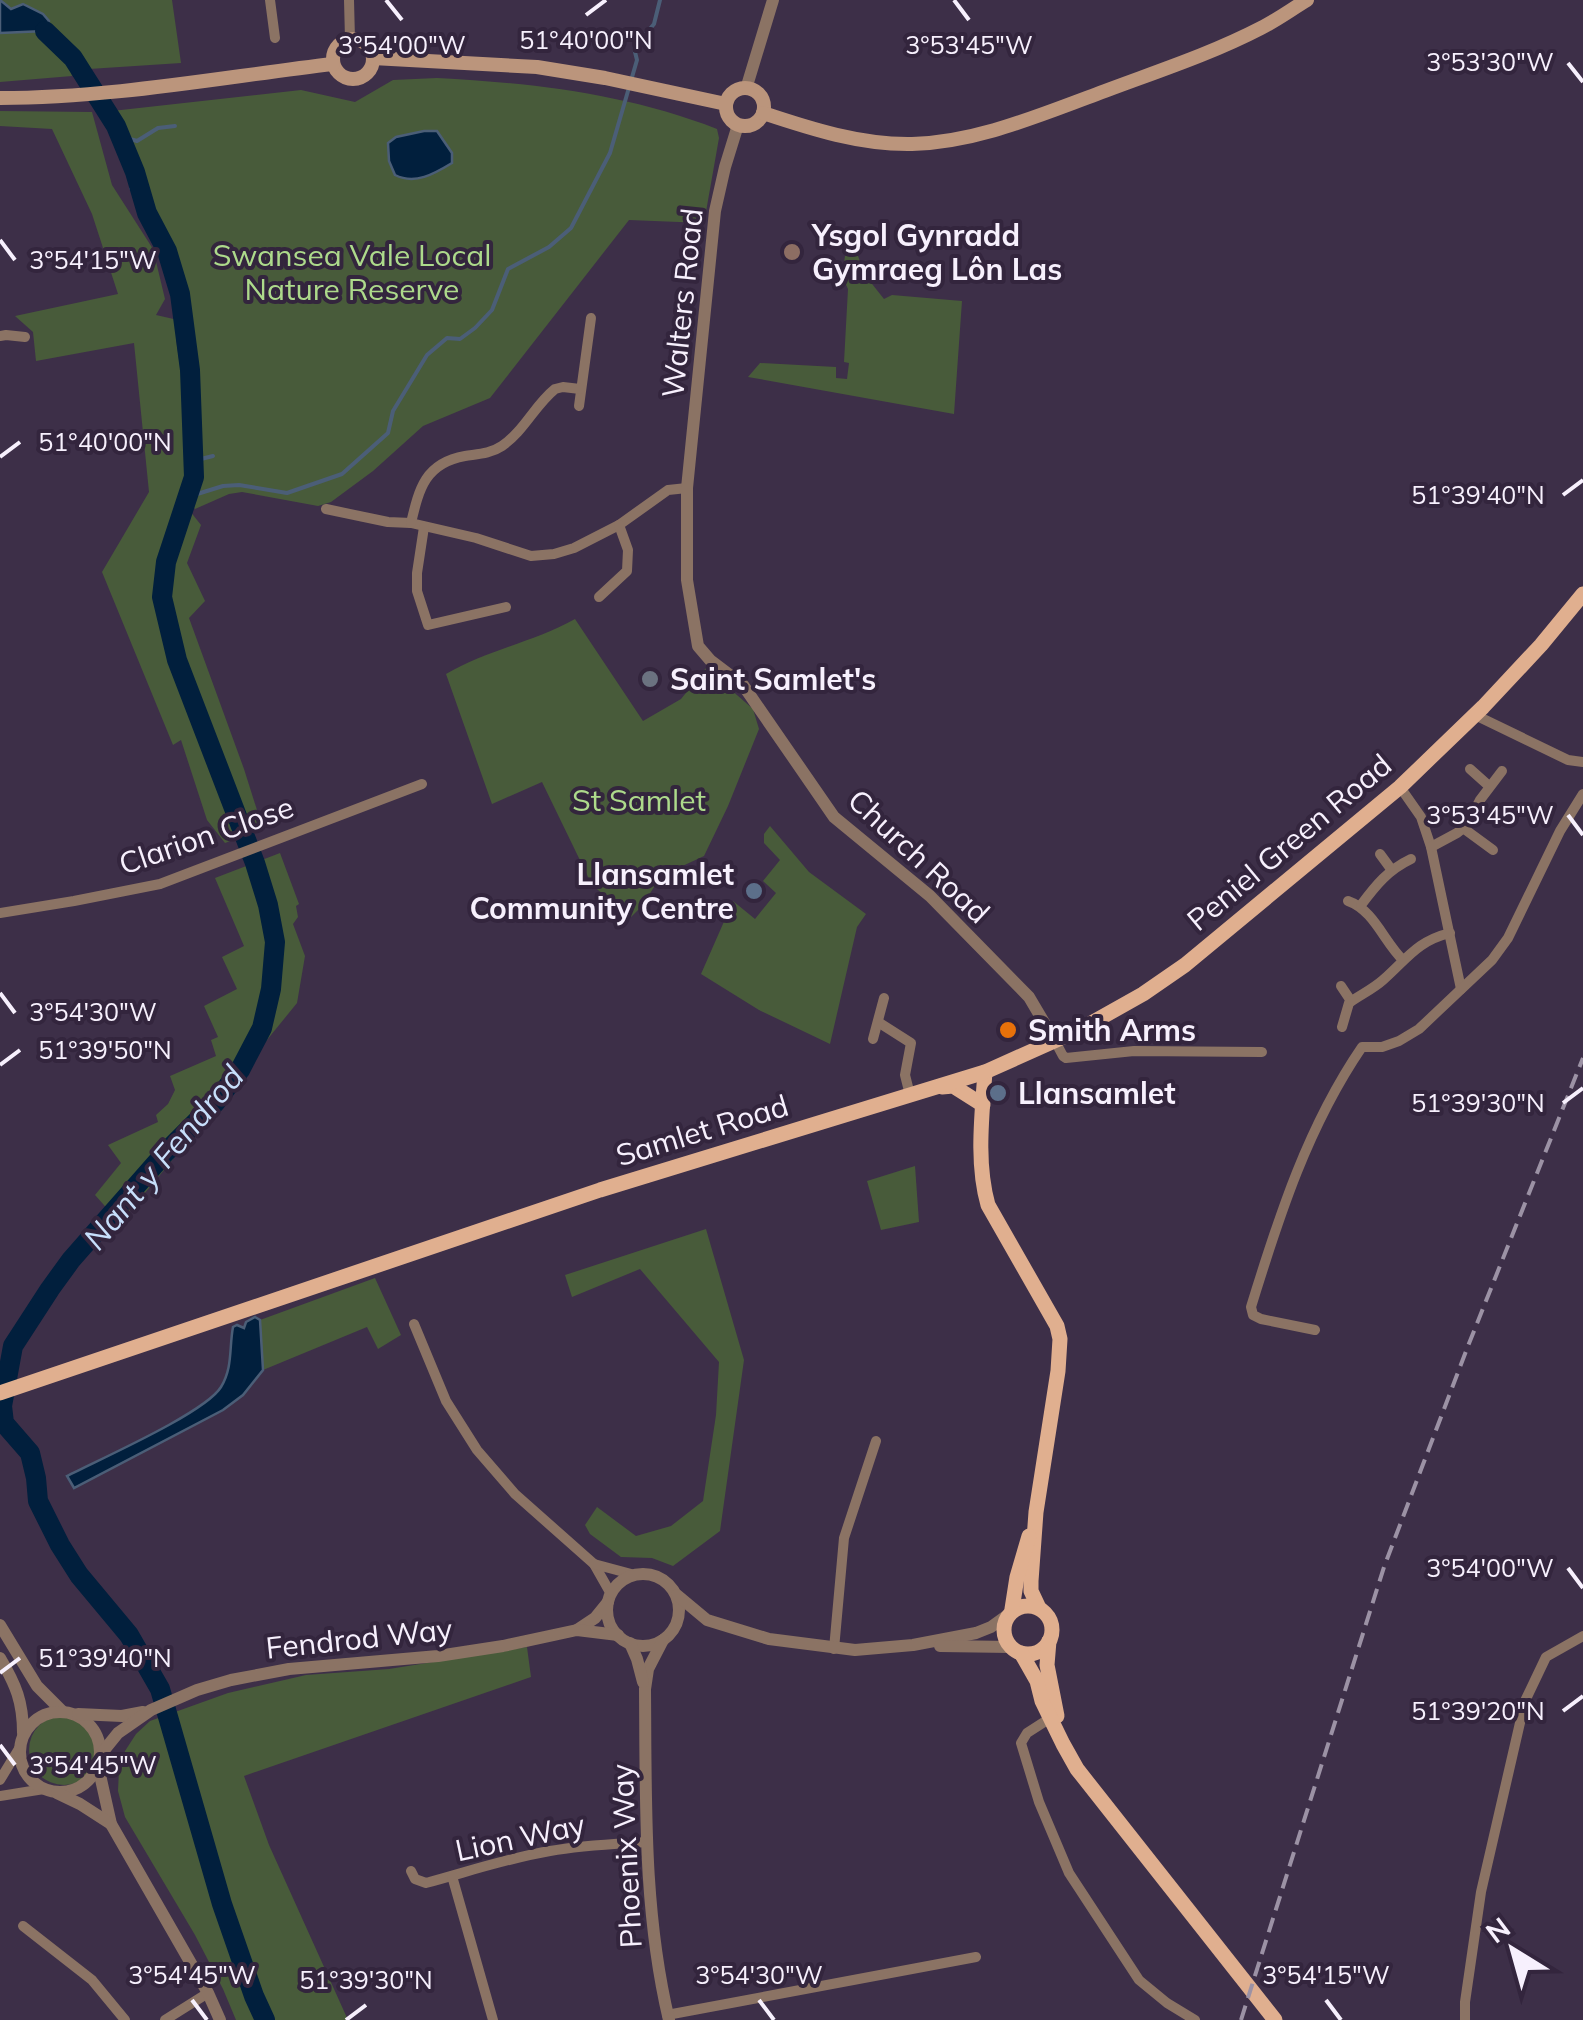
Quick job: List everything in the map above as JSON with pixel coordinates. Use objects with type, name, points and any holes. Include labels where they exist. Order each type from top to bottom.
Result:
[{"type":"main road","points":[[762,112],[804,127],[868,141],[913,144],[972,137],[1208,52],[1263,27],[1307,0]]},
{"type":"main road","points":[[350,39],[366,44],[372,58],[368,72],[356,78],[342,76],[333,64],[336,48],[350,39]]},
{"type":"main road","points":[[372,58],[537,68],[606,78],[726,104]]},
{"type":"main road","points":[[0,98],[180,86],[333,64]]},
{"type":"main road","points":[[746,89],[758,94],[762,112],[753,124],[738,125],[728,117],[726,104],[733,93],[746,89]]},
{"type":"main road","name":"Peniel Green Road","points":[[985,1072],[1108,1015],[1186,964],[1400,787],[1476,715],[1583,594]]},
{"type":"main road","points":[[985,1072],[983,1177],[988,1205],[1057,1326],[1060,1340],[1036,1512],[1031,1581],[1039,1608],[1051,1622],[1047,1665],[1052,1716]]},
{"type":"main road","name":"Samlet Road","points":[[0,1393],[600,1190],[985,1072]]},
{"type":"main road","points":[[930,1088],[953,1086],[983,1105]]},
{"type":"main road","points":[[1036,1512],[1004,1635],[1037,1680],[1052,1716],[1102,1799],[1275,2020]]},
{"type":"main road","points":[[1011,1612],[1026,1606],[1039,1608]]},
{"type":"main road","points":[[1016,1650],[1040,1650],[1049,1641]]},
{"type":"street","points":[[270,0],[275,38]]},
{"type":"street","points":[[349,0],[350,39]]},
{"type":"street","points":[[746,89],[773,0]]},
{"type":"street","name":"Walters Road","points":[[687,488],[715,211],[738,125]]},
{"type":"street","points":[[579,406],[592,318]]},
{"type":"street","points":[[0,336],[25,338]]},
{"type":"street","points":[[411,523],[418,489],[430,473],[446,462],[483,455],[502,446],[555,388],[580,388]]},
{"type":"street","points":[[326,510],[411,523],[531,556],[574,548],[619,525],[668,490],[687,488]]},
{"type":"street","name":"Church Road","points":[[687,488],[687,580],[698,646],[743,685],[834,817],[930,896],[1029,998],[1055,1040]]},
{"type":"street","points":[[599,597],[627,571],[628,550],[619,525]]},
{"type":"street","points":[[424,527],[417,591],[428,625],[506,607]]},
{"type":"street","points":[[488,596],[492,610]]},
{"type":"street","points":[[1476,715],[1568,760],[1583,762]]},
{"type":"street","points":[[1470,769],[1490,786]]},
{"type":"street","points":[[1430,847],[1463,828],[1502,772]]},
{"type":"street","name":"Clarion Close","points":[[0,913],[160,884],[422,784]]},
{"type":"street","points":[[1400,787],[1420,817],[1430,847],[1461,989]]},
{"type":"street","points":[[1314,1330],[1260,1319],[1253,1314],[1252,1307],[1280,1211],[1316,1124],[1362,1048],[1382,1047],[1419,1030],[1492,960],[1508,938],[1551,848],[1583,794]]},
{"type":"street","points":[[1463,828],[1493,850]]},
{"type":"street","points":[[1380,854],[1392,869]]},
{"type":"street","points":[[1403,960],[1354,904],[1392,869],[1412,859]]},
{"type":"street","points":[[1342,1027],[1351,1001],[1381,982],[1421,944],[1450,933]]},
{"type":"street","points":[[1341,986],[1351,1001]]},
{"type":"street","points":[[873,1038],[884,998]]},
{"type":"street","points":[[878,1022],[911,1044],[905,1075],[910,1095]]},
{"type":"street","points":[[1055,1040],[1066,1058],[1134,1051],[1262,1052]]},
{"type":"street","points":[[414,1324],[446,1401],[477,1450],[515,1494],[594,1564],[610,1598],[610,1623],[624,1639],[647,1646],[663,1640],[674,1629],[680,1612],[676,1595],[660,1577],[635,1575],[621,1582],[610,1598],[595,1618],[577,1630]]},
{"type":"street","points":[[834,1648],[844,1538],[876,1441]]},
{"type":"street","points":[[594,1564],[635,1575]]},
{"type":"street","points":[[676,1595],[706,1620],[769,1639],[834,1648],[1016,1650]]},
{"type":"street","points":[[913,1646],[976,1633],[1011,1612]]},
{"type":"street","points":[[674,1629],[706,1620]]},
{"type":"street","points":[[0,1625],[38,1686],[69,1713],[92,1726],[100,1744],[99,1760],[111,1824],[220,2020]]},
{"type":"street","name":"Fendrod Way","points":[[69,1713],[122,1716],[151,1710],[230,1680],[289,1668],[438,1656],[577,1630],[624,1639]]},
{"type":"street","points":[[1465,2020],[1481,1892],[1524,1701],[1546,1657],[1583,1636]]},
{"type":"street","name":"Phoenix Way","points":[[624,1639],[637,1659],[644,1689]]},
{"type":"street","name":"Phoenix Way","points":[[663,1640],[648,1669],[644,1689],[646,1842],[650,1909],[668,2018]]},
{"type":"street","points":[[0,1658],[20,1696],[21,1760],[25,1772],[33,1782],[111,1824]]},
{"type":"street","name":"Fendrod Way","points":[[99,1760],[118,1733],[151,1710]]},
{"type":"street","points":[[0,1780],[35,1720],[54,1712],[69,1713]]},
{"type":"street","points":[[1052,1716],[1027,1733],[1021,1743],[1039,1802],[1069,1872],[1139,1980],[1195,2020]]},
{"type":"street","points":[[0,1796],[78,1788],[90,1779],[99,1760]]},
{"type":"street","name":"Lion Way","points":[[411,1871],[415,1879],[426,1883],[548,1851],[646,1842]]},
{"type":"street","points":[[452,1876],[493,2020]]},
{"type":"street","points":[[23,1926],[92,1980],[125,2020]]},
{"type":"street","points":[[668,2018],[976,1957]]},
{"type":"street","points":[[165,2020],[208,1993]]},
{"type":"green space","points":[[1,0],[172,0],[181,63],[89,69],[43,14],[11,10]]},
{"type":"green space","points":[[38,30],[59,50],[72,76],[0,82],[0,33]]},
{"type":"green space","name":"Swansea Vale Local Nature Reserve","points":[[437,78],[579,92],[649,107],[717,129],[719,138],[704,223],[629,220],[490,398],[423,426],[331,502],[318,506],[242,492],[195,509],[189,501],[196,475],[186,310],[177,270],[112,111],[301,90],[355,102],[393,80]]},
{"type":"green space","points":[[0,111],[92,112],[112,185],[153,249],[165,299],[156,315],[178,320],[176,338],[189,442],[182,501],[201,525],[187,563],[205,601],[189,618],[263,829],[225,843],[207,820],[181,740],[173,745],[102,572],[149,492],[134,343],[36,361],[33,332],[15,316],[118,294],[92,214],[52,129],[0,126]]},
{"type":"green space","points":[[845,256],[858,256],[865,275],[884,299],[892,295],[962,301],[954,414],[748,377],[760,363],[836,367],[836,378],[847,379],[849,363],[844,362],[848,289],[842,276]]},
{"type":"green space","name":"St Samlet","points":[[575,619],[643,721],[681,699],[706,668],[753,709],[759,729],[704,856],[661,876],[631,917],[592,885],[542,782],[492,804],[446,674]]},
{"type":"green space","points":[[770,826],[809,872],[866,914],[857,927],[830,1044],[759,1010],[701,974],[733,901],[755,919],[776,893],[763,881],[780,860],[764,843]]},
{"type":"green space","points":[[280,853],[299,904],[293,924],[305,956],[297,1003],[120,1223],[95,1195],[121,1163],[108,1145],[158,1122],[156,1115],[175,1090],[170,1076],[216,1056],[211,1040],[218,1037],[204,1006],[237,989],[222,957],[244,946],[215,878]]},
{"type":"green space","points":[[915,1166],[919,1222],[881,1230],[867,1181]]},
{"type":"green space","points":[[706,1229],[744,1360],[720,1531],[673,1566],[652,1558],[621,1557],[590,1534],[585,1525],[597,1507],[636,1536],[671,1526],[703,1501],[716,1415],[719,1362],[640,1269],[572,1297],[565,1275]]},
{"type":"green space","points":[[375,1278],[401,1335],[378,1349],[367,1327],[263,1370],[260,1320]]},
{"type":"green space","points":[[527,1647],[531,1677],[244,1776],[269,1845],[348,2020],[236,2020],[195,1935],[125,1817],[118,1791],[119,1770],[136,1734],[150,1721],[228,1693],[306,1675],[389,1669]]},
{"type":"green space","points":[[64,1715],[89,1725],[99,1750],[89,1775],[64,1785],[39,1775],[29,1750],[39,1725]]},
{"type":"water","points":[[0,0],[11,9],[23,4],[43,14],[49,21],[45,31],[0,33]]},
{"type":"water","points":[[437,131],[452,153],[452,163],[417,178],[395,175],[388,143],[396,137]]},
{"type":"water","points":[[255,1317],[260,1320],[263,1370],[243,1395],[223,1410],[74,1488],[67,1476],[174,1422],[211,1398],[227,1372],[233,1327],[244,1328]]},
{"type":"waterway","points":[[186,501],[223,486],[287,493],[342,474],[388,433],[393,411],[427,355],[447,338],[460,339],[475,328],[492,310],[508,269],[549,247],[571,228],[610,153],[637,60],[634,48],[654,24],[660,0]]},
{"type":"waterway","name":"Nant y Fendrod","points":[[45,31],[73,58],[116,126],[147,213],[167,251],[180,294],[190,370],[194,477],[166,562],[162,597],[177,660],[255,863],[275,942],[271,989],[262,1028],[240,1070],[215,1103],[165,1153],[71,1260],[50,1289],[13,1346],[2,1406],[4,1423],[30,1453],[38,1501],[60,1545],[79,1575],[129,1635],[160,1689],[222,1904],[265,2020]]},
{"type":"waterway","points":[[120,136],[137,141],[158,128],[175,126]]},
{"type":"waterway","points":[[131,188],[138,188]]},
{"type":"waterway","points":[[193,461],[213,456]]},
{"type":"railway","points":[[1241,2020],[1384,1567],[1583,1058]]},
{"type":"place","name":"Ysgol Gynradd Gymraeg Lôn Las","points":[[792,252]]},
{"type":"place","name":"Saint Samlet's","points":[[650,679]]},
{"type":"place","name":"Llansamlet Community Centre","points":[[754,891]]},
{"type":"place","name":"Smith Arms","points":[[1008,1030]]},
{"type":"place","name":"Llansamlet","points":[[998,1093]]}]
